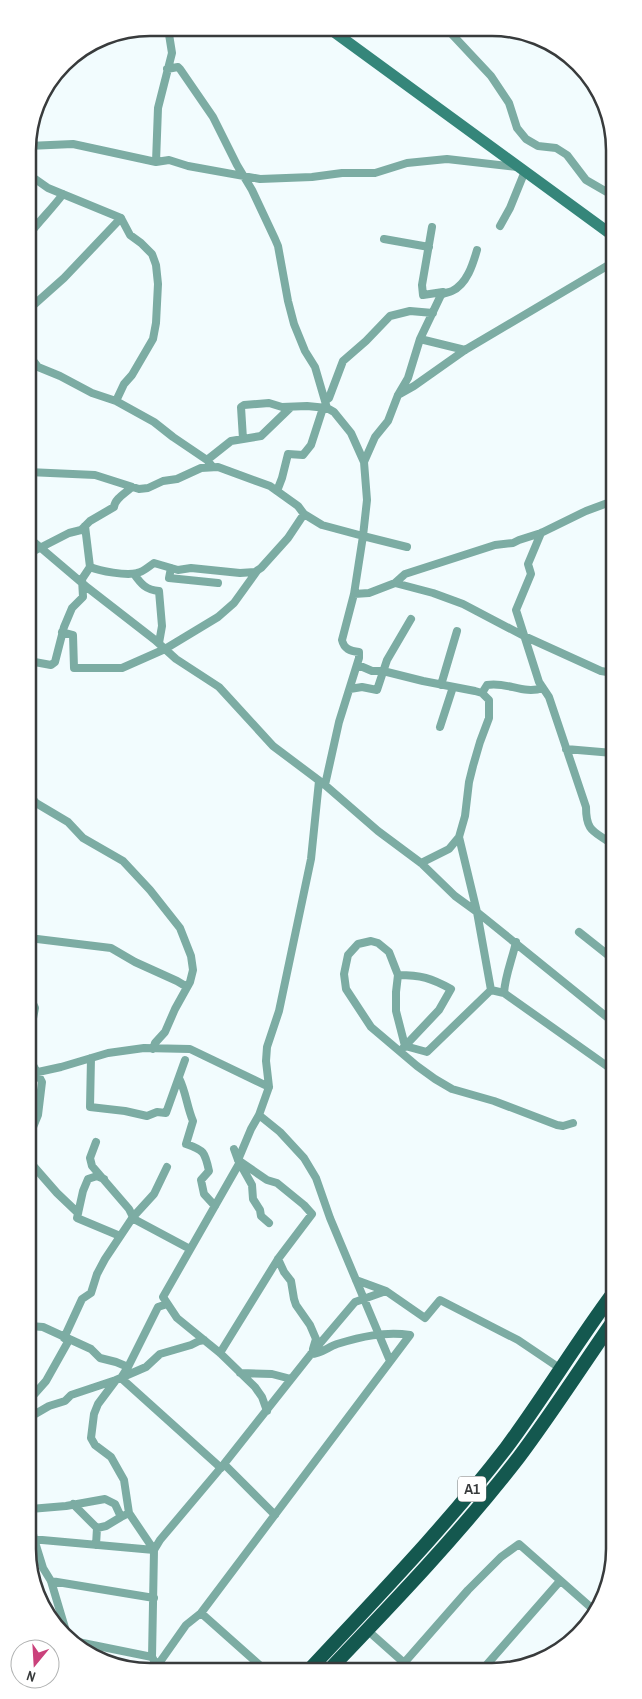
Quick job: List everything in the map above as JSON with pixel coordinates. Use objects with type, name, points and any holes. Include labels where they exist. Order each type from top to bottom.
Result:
[{"type":"highway","name":"A1","points":[[316,1663],[400,1572],[492,1466],[606,1304]]},
{"type":"highway","name":"A1","points":[[336,1663],[418,1576],[504,1475],[535,1435],[606,1332]]},
{"type":"main road","points":[[340,36],[606,231]]},
{"type":"street","points":[[156,162],[158,108],[172,53],[169,36]]},
{"type":"street","points":[[453,36],[492,76],[509,103],[517,128],[526,139],[538,146],[556,148],[567,156],[586,180],[606,192]]},
{"type":"street","points":[[167,68],[178,67],[214,117],[218,129],[252,190],[278,246],[294,324],[305,351],[315,366],[325,406]]},
{"type":"street","points":[[36,146],[73,144],[156,162],[169,160],[188,166],[260,179],[282,179],[342,173],[375,173],[407,163],[447,159],[522,170],[510,208],[500,226]]},
{"type":"street","points":[[36,180],[48,188],[121,218],[130,235],[141,242],[152,254],[156,265],[158,284],[156,322],[152,339],[132,375],[124,384],[116,401]]},
{"type":"street","points":[[36,225],[63,194]]},
{"type":"street","points":[[36,303],[64,278],[121,218]]},
{"type":"street","points":[[432,227],[422,285],[423,295],[452,291],[463,282],[473,266],[477,250]]},
{"type":"street","points":[[384,239],[429,247]]},
{"type":"street","points":[[398,395],[465,350],[606,267]]},
{"type":"street","points":[[364,462],[374,437],[388,421],[398,395],[408,378],[420,338],[443,292]]},
{"type":"street","points":[[277,491],[288,454],[303,455],[311,445],[343,361],[366,342],[390,316],[410,311],[433,313]]},
{"type":"street","points":[[420,338],[465,350]]},
{"type":"street","points":[[36,364],[92,394],[116,401],[154,422],[209,463],[270,486],[298,506],[304,514],[322,525],[407,547]]},
{"type":"street","points":[[243,439],[241,408],[244,405],[269,403],[282,407],[325,406],[334,412],[351,433],[364,462],[367,500],[354,594],[342,640],[350,651],[359,652],[358,665],[339,722],[322,783],[311,859],[279,1011],[267,1047],[266,1061],[269,1087],[239,1161],[163,1297],[177,1318],[220,1353],[260,1393],[267,1411]]},
{"type":"street","points":[[36,472],[96,475],[132,487],[148,488],[163,481],[177,479],[201,468],[209,463],[231,441],[260,436],[291,407]]},
{"type":"street","points":[[36,550],[69,533],[81,530],[90,520],[114,507],[116,501],[132,487]]},
{"type":"street","points":[[354,594],[369,593],[396,582],[405,574],[495,545],[513,544],[518,540],[541,533],[606,504]]},
{"type":"street","points":[[62,632],[72,635],[74,668],[122,668],[218,618],[234,603],[257,571],[288,538],[304,514]]},
{"type":"street","points":[[36,662],[54,664],[62,632],[72,608],[83,597],[82,583],[90,567],[85,526]]},
{"type":"street","points":[[541,533],[528,564],[531,574],[516,610],[539,682],[549,697],[586,807],[586,821],[595,834],[606,840]]},
{"type":"street","points":[[36,552],[82,583],[182,663],[219,688],[273,746],[322,783],[378,831],[422,863],[455,896],[516,942],[540,964],[606,1016]]},
{"type":"street","points":[[90,567],[99,571],[134,574],[141,572],[154,563],[180,570],[191,568],[240,573],[257,571]]},
{"type":"street","points":[[171,568],[169,578],[218,583]]},
{"type":"street","points":[[134,574],[141,584],[149,590],[159,591],[162,646]]},
{"type":"street","points":[[396,582],[433,592],[463,604],[524,636],[606,672]]},
{"type":"street","points":[[350,689],[362,687],[377,690],[383,671],[411,619]]},
{"type":"street","points":[[441,685],[457,631]]},
{"type":"street","points":[[358,665],[372,671],[383,671],[482,694],[489,700],[489,718],[469,782],[466,808],[459,837],[448,850],[422,863]]},
{"type":"street","points":[[482,694],[487,685],[497,683],[532,691],[543,688]]},
{"type":"street","points":[[440,727],[452,688]]},
{"type":"street","points":[[566,749],[606,752]]},
{"type":"street","points":[[36,803],[68,822],[83,838],[123,861],[150,890],[180,928],[193,970],[187,987],[153,1049]]},
{"type":"street","points":[[459,837],[477,912],[492,990]]},
{"type":"street","points":[[579,932],[606,953]]},
{"type":"street","points":[[36,939],[111,948],[135,962],[177,980],[187,987]]},
{"type":"street","points":[[504,994],[504,979],[511,963],[516,942]]},
{"type":"street","points":[[402,1049],[396,1011],[398,975],[389,952],[378,943],[358,944],[348,955],[344,974],[346,989],[371,1027],[402,1049],[435,1079],[452,1089],[494,1101],[557,1125],[573,1124]]},
{"type":"street","points":[[398,975],[416,974],[435,980],[451,989],[439,1010],[402,1049]]},
{"type":"street","points":[[492,990],[504,994],[606,1065]]},
{"type":"street","points":[[402,1049],[427,1052],[492,990]]},
{"type":"street","points":[[36,1072],[108,1053],[153,1049],[190,1049],[269,1087]]},
{"type":"street","points":[[91,1058],[90,1108],[125,1111],[147,1116],[156,1112],[166,1113],[185,1060]]},
{"type":"street","points":[[36,1076],[42,1082],[36,1121]]},
{"type":"street","points":[[179,1078],[185,1090],[193,1121],[186,1144],[203,1151],[209,1171],[202,1180],[204,1194],[215,1206]]},
{"type":"street","points":[[259,1115],[286,1138],[304,1158],[316,1178],[330,1218],[390,1360]]},
{"type":"street","points":[[96,1142],[90,1158],[88,1179],[83,1191],[77,1218],[120,1236]]},
{"type":"street","points":[[234,1148],[252,1185],[253,1199],[260,1210],[261,1216],[270,1223]]},
{"type":"street","points":[[90,1158],[92,1166],[129,1209],[132,1217],[190,1249]]},
{"type":"street","points":[[220,1353],[278,1259],[312,1214],[277,1183],[267,1180],[239,1161]]},
{"type":"street","points":[[36,1392],[46,1380],[82,1300],[90,1293],[105,1259],[132,1217],[154,1194],[167,1167]]},
{"type":"street","points":[[36,1169],[78,1213]]},
{"type":"street","points":[[88,1179],[97,1176],[104,1180]]},
{"type":"street","points":[[278,1259],[291,1281],[294,1299],[310,1325],[316,1340],[311,1354]]},
{"type":"street","points":[[356,1280],[386,1291],[426,1318],[440,1300],[518,1340],[561,1369]]},
{"type":"street","points":[[154,1663],[152,1657],[154,1550],[160,1540],[223,1466],[311,1354],[355,1302],[386,1291]]},
{"type":"street","points":[[154,1550],[129,1514],[124,1480],[111,1457],[95,1445],[91,1438],[94,1414],[98,1404],[128,1367],[158,1307],[167,1304]]},
{"type":"street","points":[[36,1326],[43,1327],[91,1349],[100,1358],[128,1367]]},
{"type":"street","points":[[159,1663],[186,1625],[202,1613],[410,1335],[379,1334],[356,1338],[336,1344],[317,1354],[311,1354]]},
{"type":"street","points":[[36,1414],[49,1406],[65,1401],[71,1395],[119,1379],[150,1364],[160,1354],[191,1346],[199,1340],[204,1340]]},
{"type":"street","points":[[240,1373],[272,1374],[291,1379]]},
{"type":"street","points":[[119,1379],[223,1466],[275,1515]]},
{"type":"street","points":[[36,1509],[105,1499],[114,1504],[121,1517]]},
{"type":"street","points":[[73,1504],[97,1528],[96,1545]]},
{"type":"street","points":[[97,1528],[106,1526],[129,1514]]},
{"type":"street","points":[[36,1539],[154,1550]]},
{"type":"street","points":[[408,1663],[468,1590],[516,1545],[520,1545],[590,1606]]},
{"type":"street","points":[[36,1550],[43,1568],[51,1581],[63,1621]]},
{"type":"street","points":[[51,1581],[154,1598]]},
{"type":"street","points":[[488,1663],[560,1581]]},
{"type":"street","points":[[202,1613],[257,1663]]},
{"type":"street","points":[[354,1621],[367,1630],[403,1663]]},
{"type":"street","points":[[89,1644],[152,1657]]}]
